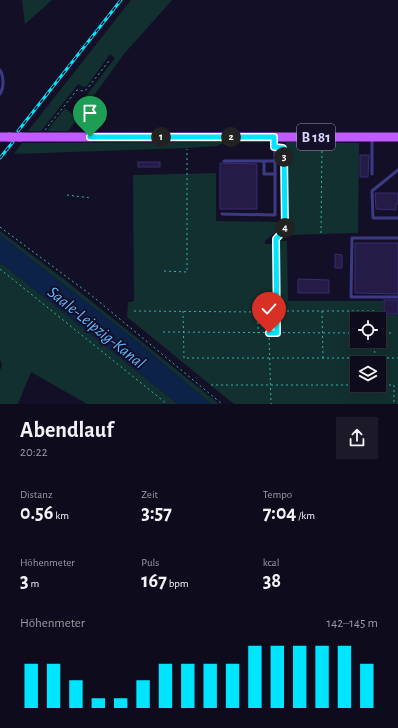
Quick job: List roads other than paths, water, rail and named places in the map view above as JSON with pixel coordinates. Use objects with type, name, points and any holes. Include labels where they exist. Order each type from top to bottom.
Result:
[{"type":"main road","name":"B 181","points":[[4,137],[398,137]]},
{"type":"lane","points":[[0,70],[2,76],[2,90],[0,94]]},
{"type":"lane","points":[[222,214],[275,215],[274,137]]},
{"type":"lane","points":[[372,137],[372,174]]},
{"type":"lane","points":[[274,147],[283,148],[284,153],[285,229],[276,239]]},
{"type":"lane","points":[[224,161],[275,161]]},
{"type":"lane","points":[[264,161],[264,174],[275,174]]},
{"type":"lane","points":[[398,170],[372,191],[372,218],[398,218]]},
{"type":"lane","points":[[398,238],[352,238],[351,296],[398,296]]},
{"type":"water","name":"Saale-Leipzig-Kanal","points":[[0,235],[139,343],[211,404],[178,404],[0,262]]},
{"type":"railway","points":[[18,131],[121,0]]},
{"type":"railway","points":[[0,158],[13,142]]}]
